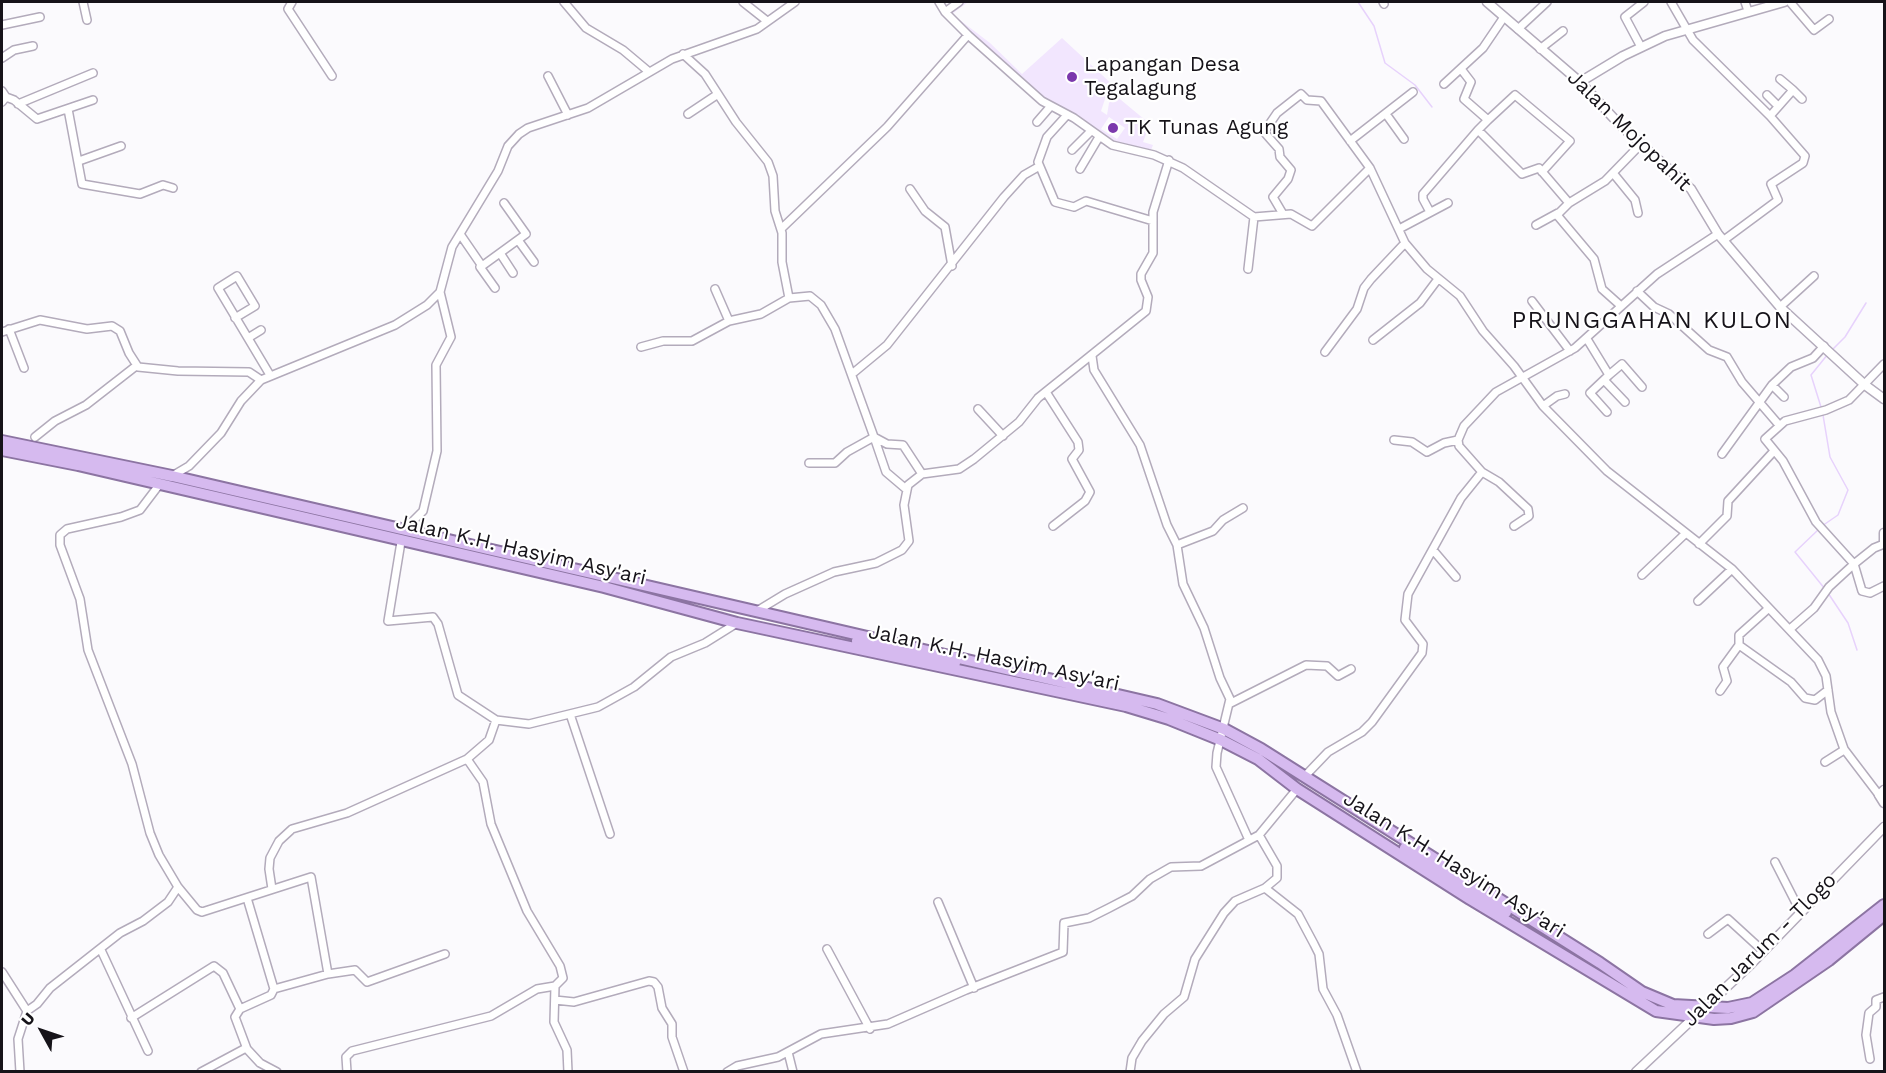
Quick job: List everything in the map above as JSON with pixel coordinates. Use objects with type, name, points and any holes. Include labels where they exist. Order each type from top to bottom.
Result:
[{"type":"highway","name":"Jalan K.H. Hasyim Asy'ari","points":[[2,441],[256,495],[1157,704],[1305,776],[1642,992],[1674,1005],[1702,1009],[1742,1006],[1766,995],[1884,905]]},
{"type":"highway","name":"Jalan K.H. Hasyim Asy'ari","points":[[2,450],[78,465],[396,541],[604,587],[737,623],[1126,706],[1222,734],[1297,789],[1513,926],[1648,1008],[1693,1017],[1731,1018],[1753,1012],[1829,960],[1884,915]]},
{"type":"highway","points":[[256,495],[263,503],[315,515],[315,519],[310,521]]},
{"type":"highway","points":[[329,512],[323,513],[323,516],[381,530],[396,541]]},
{"type":"highway","points":[[837,629],[845,638],[896,651],[896,655],[888,656]]},
{"type":"highway","points":[[913,646],[904,646],[903,651],[964,665],[972,674]]},
{"type":"highway","points":[[1401,837],[1405,847],[1449,877],[1447,880],[1439,879]]},
{"type":"highway","points":[[1468,879],[1458,876],[1455,878],[1508,913],[1513,926]]},
{"type":"street","points":[[83,2],[87,20]]},
{"type":"street","points":[[292,2],[288,9],[332,76]]},
{"type":"street","points":[[564,2],[586,28],[623,50],[648,70]]},
{"type":"street","points":[[743,2],[767,21]]},
{"type":"street","points":[[405,529],[423,511],[437,451],[436,365],[451,337],[440,292],[447,256],[498,171],[512,140],[528,128],[568,115],[618,92],[648,70],[682,54],[757,29],[795,2]]},
{"type":"street","points":[[939,2],[945,12],[968,35],[1050,107],[1067,115],[1112,144],[1169,160],[1254,217],[1283,214],[1295,216],[1309,225],[1315,224],[1370,168]]},
{"type":"street","points":[[945,12],[959,2]]},
{"type":"street","name":"Jalan Mojopahit","points":[[1487,2],[1580,82],[1641,144],[1691,189],[1721,237],[1780,307],[1865,385],[1884,399]]},
{"type":"street","points":[[1518,29],[1547,2]]},
{"type":"street","points":[[1641,47],[1625,16],[1644,2]]},
{"type":"street","points":[[1514,526],[1530,516],[1528,509],[1499,482],[1482,472],[1458,446],[1464,426],[1485,401],[1521,376],[1570,351],[1587,339],[1637,291],[1675,260],[1721,237],[1778,200],[1771,184],[1804,160],[1804,156],[1770,116],[1685,29],[1671,2]]},
{"type":"street","points":[[1745,2],[1748,11]]},
{"type":"street","points":[[1580,82],[1641,47],[1685,29],[1784,2]]},
{"type":"street","points":[[1790,2],[1814,30],[1829,19]]},
{"type":"street","points":[[2,25],[40,17]]},
{"type":"street","points":[[1444,84],[1488,41],[1504,17]]},
{"type":"street","points":[[1540,49],[1563,31]]},
{"type":"street","points":[[782,229],[887,127],[968,35]]},
{"type":"street","points":[[2,58],[14,50],[33,46]]},
{"type":"street","points":[[682,54],[705,74],[768,162],[773,176],[775,210],[782,229],[782,262],[789,298]]},
{"type":"street","points":[[1461,69],[1471,82],[1464,99],[1488,120]]},
{"type":"street","points":[[18,104],[93,73]]},
{"type":"street","points":[[548,76],[568,115]]},
{"type":"street","points":[[1780,79],[1802,99]]},
{"type":"street","points":[[1770,116],[1793,90]]},
{"type":"street","points":[[1350,141],[1413,92]]},
{"type":"street","points":[[688,114],[718,94]]},
{"type":"street","points":[[1283,214],[1273,197],[1288,179],[1291,170],[1280,157],[1279,149],[1264,132],[1277,113],[1300,95],[1307,100],[1319,100],[1370,168],[1406,243],[1438,279],[1460,296],[1483,331],[1543,406],[1607,471],[1685,534],[1732,568],[1790,629],[1823,668],[1831,712],[1844,750],[1883,796]]},
{"type":"street","points":[[1430,212],[1423,194],[1478,130],[1515,95],[1569,140],[1569,145],[1542,172]]},
{"type":"street","points":[[1767,95],[1778,106]]},
{"type":"street","points":[[3,97],[18,104],[37,119],[93,100]]},
{"type":"street","points":[[1037,123],[1050,107]]},
{"type":"street","points":[[68,109],[79,161],[79,178],[85,186],[143,194],[161,186],[172,188]]},
{"type":"street","points":[[1386,114],[1404,139]]},
{"type":"street","points":[[1067,115],[1047,138],[1038,167],[1051,196],[1063,206],[1074,207],[1086,201],[1153,221]]},
{"type":"street","points":[[1478,130],[1522,174],[1536,167],[1569,202]]},
{"type":"street","points":[[1072,150],[1091,131]]},
{"type":"street","points":[[1080,169],[1099,137]]},
{"type":"street","points":[[1536,225],[1558,213],[1569,202],[1594,190],[1641,144]]},
{"type":"street","points":[[79,161],[121,146]]},
{"type":"street","points":[[758,611],[802,586],[846,568],[876,563],[907,546],[906,489],[922,474],[959,469],[1003,436],[1019,422],[1031,404],[1147,309],[1148,297],[1141,280],[1143,269],[1153,253],[1156,194],[1169,160]]},
{"type":"street","points":[[852,374],[887,345],[1011,189],[1024,175],[1038,167]]},
{"type":"street","points":[[1613,173],[1635,201],[1638,213]]},
{"type":"street","points":[[910,189],[925,211],[945,227],[952,266]]},
{"type":"street","points":[[482,266],[526,234],[504,203]]},
{"type":"street","points":[[1399,229],[1448,203]]},
{"type":"street","points":[[1558,213],[1594,259],[1602,290],[1621,306]]},
{"type":"street","points":[[1248,269],[1254,217]]},
{"type":"street","points":[[460,234],[495,288]]},
{"type":"street","points":[[519,240],[534,262]]},
{"type":"street","points":[[1325,352],[1358,309],[1364,288],[1406,243]]},
{"type":"street","points":[[500,253],[513,273]]},
{"type":"street","points":[[236,318],[255,306],[237,276],[218,288],[270,375]]},
{"type":"street","points":[[1780,307],[1814,276]]},
{"type":"street","points":[[1373,340],[1420,303],[1438,279]]},
{"type":"street","points":[[715,289],[729,321]]},
{"type":"street","points":[[1637,291],[1650,305],[1669,314],[1709,351],[1727,357],[1742,382],[1779,425]]},
{"type":"street","points":[[172,476],[189,466],[221,433],[241,401],[261,380],[395,325],[427,305],[440,292]]},
{"type":"street","points":[[641,347],[663,341],[692,341],[729,321],[754,317],[789,298],[810,296],[821,305],[835,329],[886,472],[906,489]]},
{"type":"street","points":[[1532,301],[1570,351]]},
{"type":"street","points":[[24,368],[5,330],[40,320],[87,329],[101,326],[116,327],[136,366]]},
{"type":"street","points":[[248,338],[261,330]]},
{"type":"street","points":[[1587,339],[1607,377],[1625,402]]},
{"type":"street","points":[[1722,454],[1772,385],[1791,367],[1809,361],[1824,346]]},
{"type":"street","points":[[1092,356],[1094,370],[1140,445],[1169,531],[1177,545],[1183,584],[1204,628],[1220,678],[1231,703],[1216,767],[1249,840]]},
{"type":"street","points":[[1607,412],[1590,393],[1622,364],[1642,387]]},
{"type":"street","points":[[1884,364],[1849,400],[1779,425],[1765,440],[1806,500],[1816,522],[1854,564],[1858,585],[1864,593],[1870,593],[1884,586]]},
{"type":"street","points":[[35,437],[63,416],[86,405],[136,366],[178,371],[249,372],[261,380]]},
{"type":"street","points":[[1772,385],[1784,397]]},
{"type":"street","points":[[1046,392],[1078,442],[1079,450],[1072,459],[1090,492],[1084,501],[1053,526]]},
{"type":"street","points":[[1543,406],[1557,396],[1565,394]]},
{"type":"street","points":[[978,409],[1003,436]]},
{"type":"street","points":[[809,463],[835,463],[848,452],[874,437]]},
{"type":"street","points":[[874,437],[887,444],[903,445],[922,474]]},
{"type":"street","points":[[1394,440],[1412,442],[1427,452],[1444,443],[1458,440]]},
{"type":"street","points":[[1699,544],[1727,516],[1730,499],[1774,451]]},
{"type":"street","points":[[1305,776],[1328,752],[1362,732],[1422,653],[1423,644],[1405,621],[1408,594],[1461,498],[1482,472]]},
{"type":"street","points":[[159,485],[147,503],[132,514],[67,529],[59,539],[80,599],[88,650],[135,771],[150,833],[159,855],[178,887],[197,910],[202,912],[311,876],[328,974]]},
{"type":"street","points":[[1177,545],[1213,531],[1223,520],[1243,508]]},
{"type":"street","points":[[1790,629],[1814,608],[1829,587],[1854,564],[1874,548],[1884,544],[1884,533]]},
{"type":"street","points":[[1642,575],[1685,534]]},
{"type":"street","points":[[396,541],[388,621],[433,617],[438,624],[458,694],[496,720],[529,724],[612,700],[643,680],[671,657],[705,643],[737,623]]},
{"type":"street","points":[[1433,550],[1456,577]]},
{"type":"street","points":[[1701,598],[1732,568]]},
{"type":"street","points":[[1720,691],[1727,681],[1723,667],[1739,645],[1738,638],[1769,608]]},
{"type":"street","points":[[1739,645],[1791,682],[1805,698],[1815,700],[1828,690]]},
{"type":"street","points":[[1231,703],[1306,665],[1327,666],[1338,676],[1351,669]]},
{"type":"street","points":[[570,714],[610,834]]},
{"type":"street","points":[[272,889],[270,858],[279,841],[292,829],[347,813],[466,759],[489,740],[496,720]]},
{"type":"street","points":[[1825,762],[1844,750]]},
{"type":"street","points":[[347,1071],[346,1057],[352,1051],[483,1019],[501,1012],[537,989],[555,986],[562,979],[562,971],[527,912],[490,824],[483,782],[466,759]]},
{"type":"street","points":[[727,1071],[737,1066],[789,1052],[821,1034],[870,1029],[888,1024],[1063,952],[1063,925],[1066,921],[1089,918],[1115,906],[1171,867],[1201,866],[1259,835],[1297,789]]},
{"type":"street","name":"Jalan Jarum - Tlogo","points":[[1636,1071],[1763,951],[1884,827]]},
{"type":"street","points":[[1130,1071],[1132,1058],[1142,1041],[1164,1014],[1184,997],[1198,954],[1224,913],[1235,901],[1264,888],[1277,879],[1279,870],[1259,835]]},
{"type":"street","points":[[1775,862],[1800,911]]},
{"type":"street","points":[[20,1071],[18,1039],[27,1011],[37,1004],[50,988],[120,933],[143,921],[168,902],[178,887]]},
{"type":"street","points":[[1264,888],[1298,914],[1314,944],[1319,954],[1323,989],[1337,1015],[1357,1071]]},
{"type":"street","points":[[247,898],[268,960],[274,989],[271,995],[240,1009],[235,1017],[246,1048],[260,1063],[277,1071]]},
{"type":"street","points":[[938,902],[974,988]]},
{"type":"street","points":[[1708,934],[1728,919],[1763,951]]},
{"type":"street","points":[[827,949],[870,1029]]},
{"type":"street","points":[[101,950],[148,1051]]},
{"type":"street","points":[[274,989],[356,969],[367,982],[445,954]]},
{"type":"street","points":[[132,1018],[214,966],[220,969],[240,1009]]},
{"type":"street","points":[[2,972],[27,1011]]},
{"type":"street","points":[[555,1000],[574,1002],[581,998],[649,981],[654,982],[658,987],[662,1008],[672,1024],[672,1037],[684,1071]]},
{"type":"street","points":[[555,986],[554,1022],[567,1050],[568,1071]]},
{"type":"street","points":[[1870,1059],[1866,1035],[1869,1013],[1876,1007],[1876,1000],[1884,997]]},
{"type":"street","points":[[201,1071],[246,1048]]},
{"type":"street","points":[[789,1052],[793,1071]]},
{"type":"shaded area","points":[[964,2],[968,2],[952,14],[990,43],[1022,74],[1062,38],[1115,87],[1105,99],[1101,111],[1107,115],[1109,103],[1115,95],[1150,124],[1143,142],[1153,145],[1151,150],[1111,140],[1047,101],[948,13]],"holes":[[[1109,117],[1125,128],[1117,139],[1101,129]]]},
{"type":"waterway","points":[[1358,2],[1374,26],[1385,63],[1415,85],[1432,107]]},
{"type":"waterway","points":[[1831,351],[1845,337],[1866,303]]},
{"type":"waterway","points":[[1821,407],[1811,375],[1828,354]]},
{"type":"waterway","points":[[1822,526],[1838,515],[1848,490],[1830,457],[1823,415]]},
{"type":"waterway","points":[[1819,529],[1795,552],[1825,589]]},
{"type":"waterway","points":[[1828,593],[1848,623],[1857,650]]},
{"type":"place","name":"Lapangan Desa Tegalagung","points":[[1072,77]]},
{"type":"place","name":"TK Tunas Agung","points":[[1113,128]]},
{"type":"district","name":"PRUNGGAHAN KULON","points":[[1652,321]]}]
